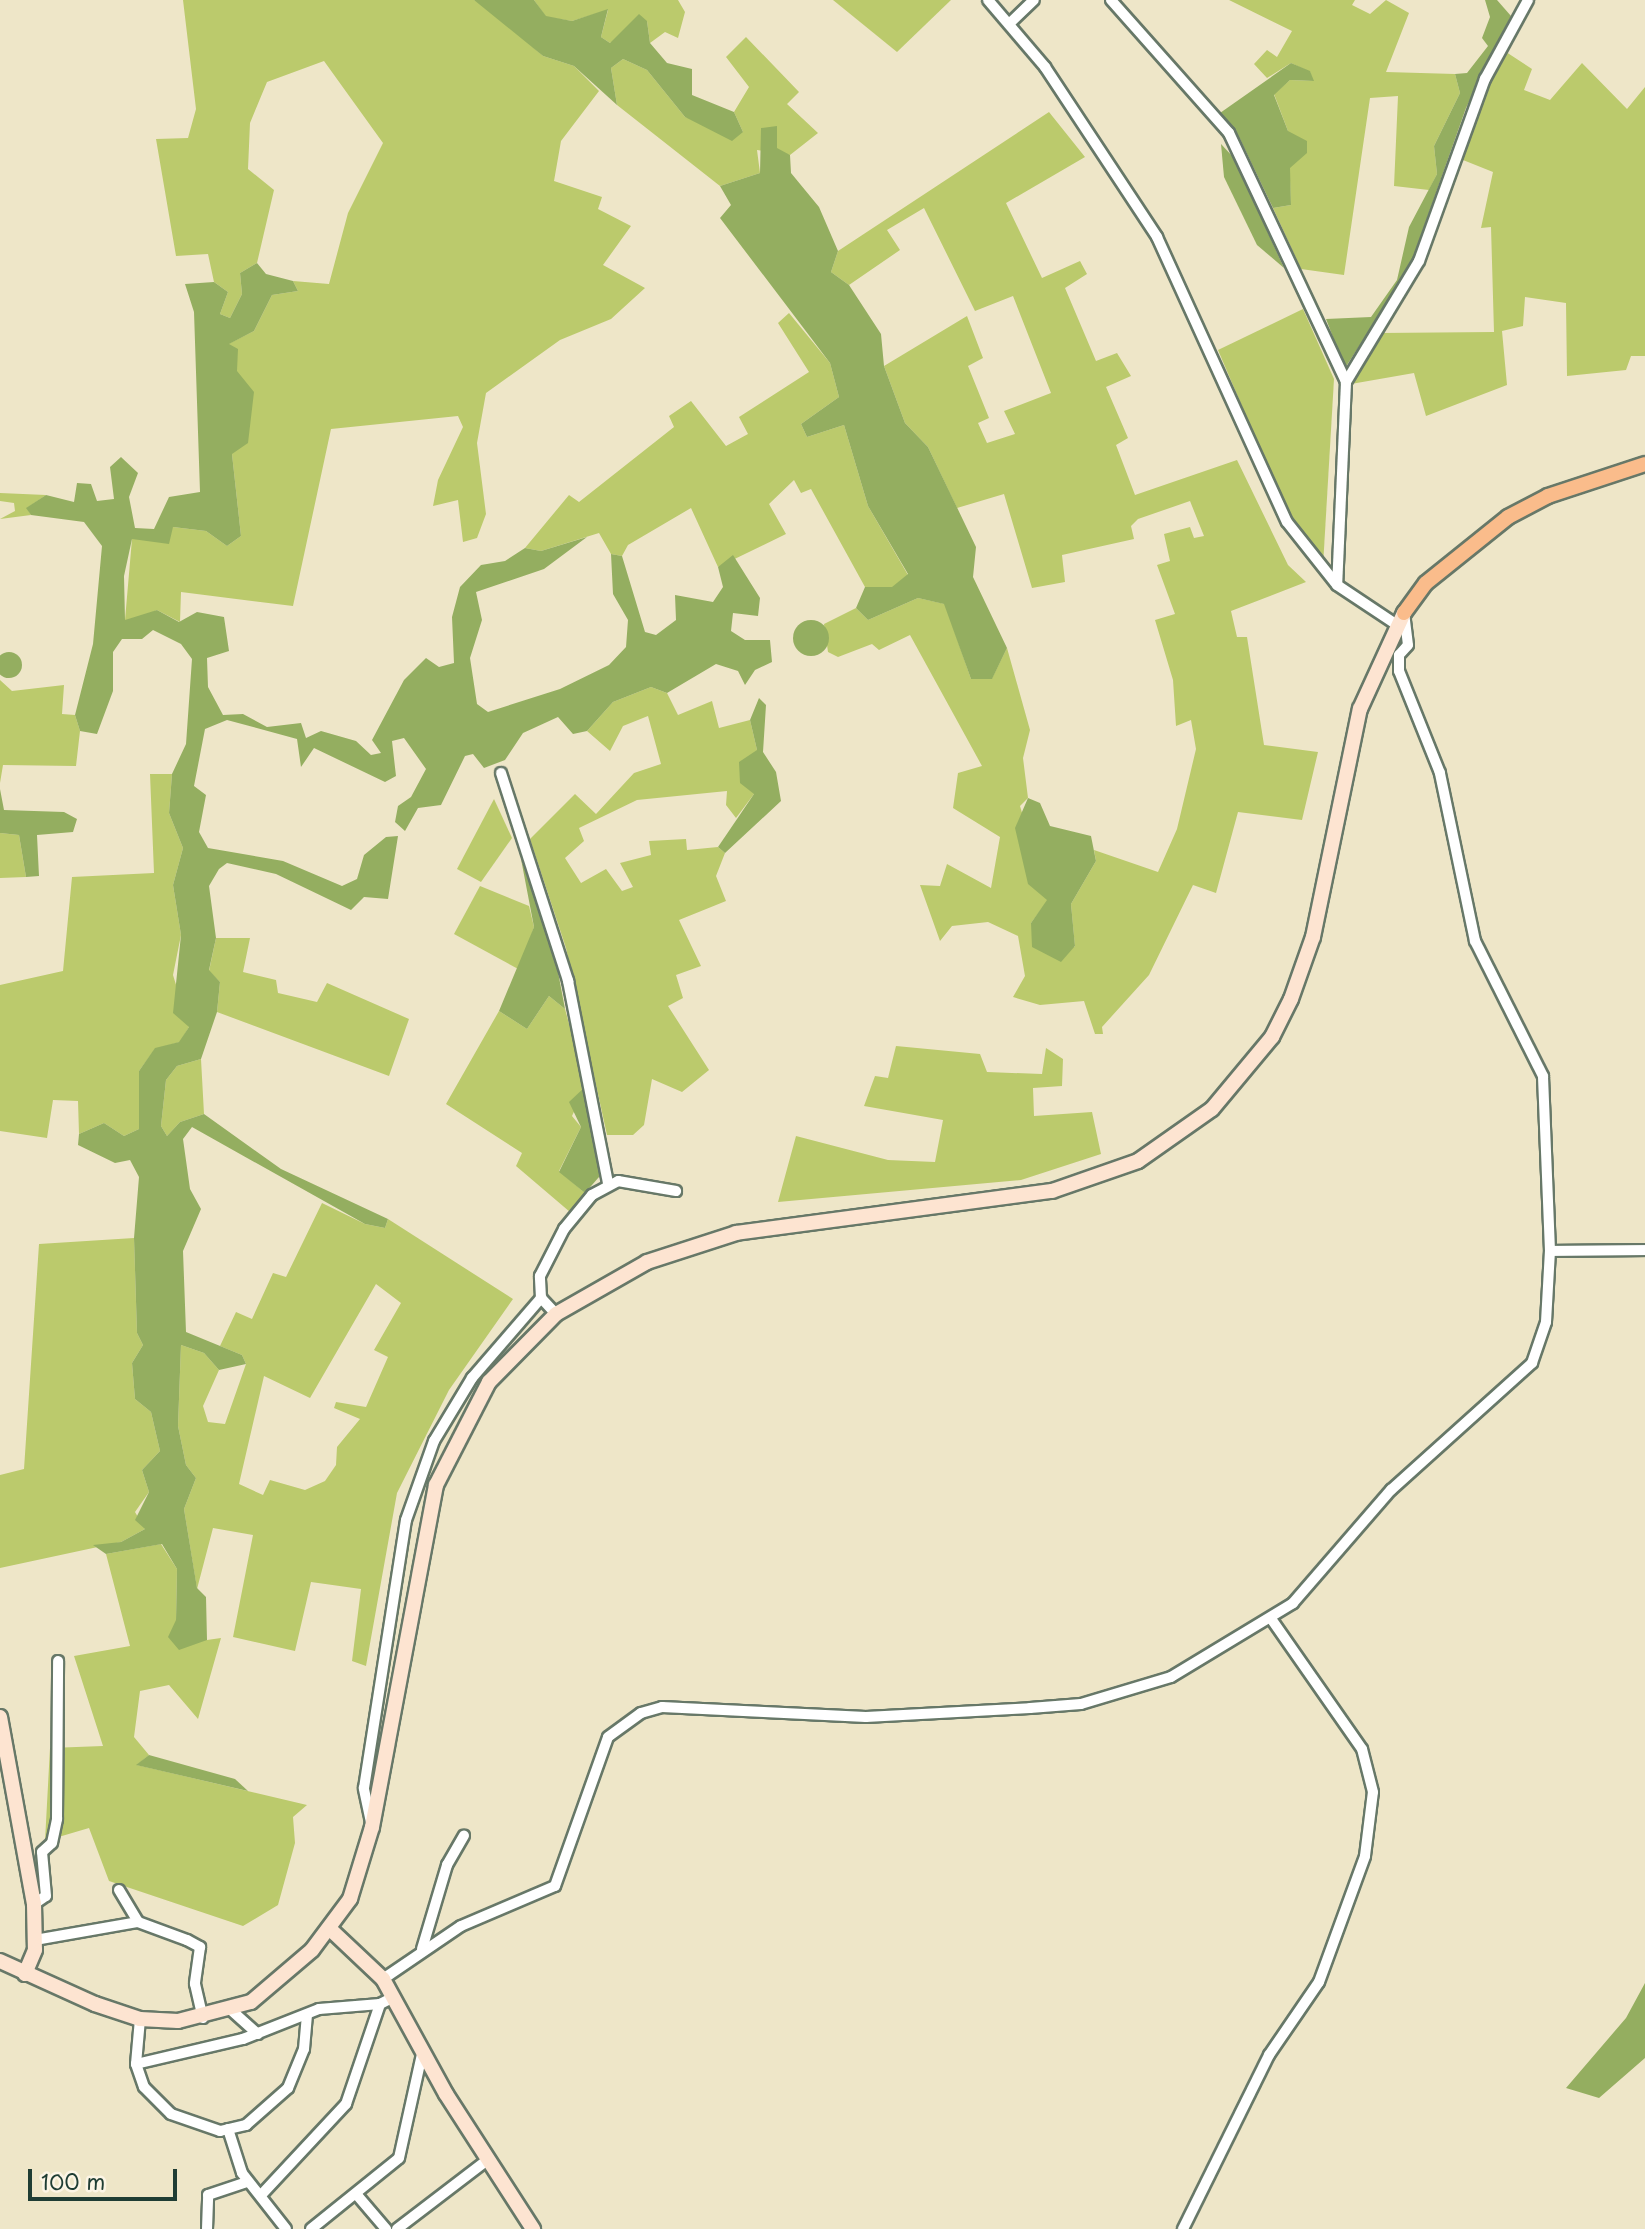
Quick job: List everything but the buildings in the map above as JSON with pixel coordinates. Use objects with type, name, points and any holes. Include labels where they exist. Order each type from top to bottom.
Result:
[{"type":"main road","points":[[0,1961],[140,2019],[203,2018],[231,2010],[273,1987],[330,1929],[356,1885],[372,1828],[436,1485],[489,1382],[556,1314],[647,1262],[736,1233],[1052,1191],[1138,1161],[1212,1109],[1272,1037],[1291,999],[1313,937],[1360,709],[1401,619],[1426,583],[1507,517],[1561,491],[1645,464]]},
{"type":"main road","points":[[0,1717],[34,1904],[35,1940],[25,1973]]},
{"type":"main road","points":[[330,1929],[383,1979],[486,2161],[533,2229]]},
{"type":"street","points":[[383,1979],[422,1949],[555,1886],[608,1737],[640,1713],[662,1707],[866,1717],[1081,1704],[1171,1677],[1272,1620],[1310,1586],[1391,1490],[1532,1363],[1546,1322],[1550,1251],[1543,1076],[1471,928],[1440,773],[1399,671],[1399,655],[1408,645],[1401,619],[1338,585],[1287,522],[1157,237],[1086,125],[1010,23],[988,0]]},
{"type":"street","points":[[1010,23],[1034,0]]},
{"type":"street","points":[[1111,0],[1230,133],[1317,307],[1346,382],[1338,585]]},
{"type":"street","points":[[1346,382],[1419,261],[1485,79],[1528,0]]},
{"type":"street","points":[[501,773],[568,981],[608,1183]]},
{"type":"street","points":[[372,1828],[364,1788],[406,1520],[434,1441],[472,1378],[541,1298],[547,1257],[608,1183],[630,1180],[676,1191]]},
{"type":"street","points":[[1550,1251],[1645,1250]]},
{"type":"street","points":[[541,1298],[556,1314]]},
{"type":"street","points":[[1183,2229],[1269,2055],[1320,1982],[1365,1856],[1373,1792],[1362,1749],[1272,1620]]},
{"type":"street","points":[[34,1904],[46,1896],[42,1852],[51,1843],[57,1819],[58,1661]]},
{"type":"street","points":[[422,1949],[447,1865],[464,1836]]},
{"type":"street","points":[[119,1890],[138,1922]]},
{"type":"street","points":[[35,1940],[138,1922],[200,1947],[195,1984],[203,2018]]},
{"type":"street","points":[[136,2064],[258,2034],[307,2015],[380,2004],[394,1997]]},
{"type":"street","points":[[262,2193],[346,2104],[380,2004]]},
{"type":"street","points":[[231,2010],[258,2034]]},
{"type":"street","points":[[140,2019],[136,2064],[145,2087],[171,2114],[202,2129],[229,2129],[246,2125],[288,2088],[304,2049],[307,2015]]},
{"type":"street","points":[[311,2229],[399,2158],[423,2049]]},
{"type":"street","points":[[229,2129],[247,2182],[262,2193],[286,2229]]},
{"type":"street","points":[[397,2229],[486,2161]]},
{"type":"street","points":[[207,2229],[208,2196],[247,2182]]},
{"type":"street","points":[[356,2195],[386,2229]]},
{"type":"green space","points":[[183,0],[474,0],[486,6],[543,56],[574,66],[599,91],[561,141],[554,181],[602,197],[598,209],[631,226],[603,265],[645,288],[611,319],[560,340],[486,393],[477,443],[486,514],[477,538],[463,542],[458,500],[433,506],[438,480],[463,427],[458,416],[331,429],[293,606],[181,592],[180,622],[157,610],[134,621],[125,620],[132,539],[173,527],[206,531],[227,546],[241,536],[232,454],[237,371],[228,344],[254,331],[272,295],[298,291],[293,281],[329,284],[348,213],[383,143],[324,61],[267,82],[250,123],[248,169],[274,190],[257,263],[240,273],[242,294],[230,318],[220,314],[228,292],[214,282],[208,254],[176,256],[156,139],[188,138],[196,109]]},
{"type":"green space","points":[[474,0],[534,0],[546,16],[572,21],[608,9],[601,37],[610,43],[639,14],[647,21],[650,43],[667,63],[692,69],[692,95],[734,112],[743,132],[732,141],[685,117],[647,70],[623,59],[611,68],[617,105],[574,66],[543,56]]},
{"type":"green space","points":[[534,0],[678,0],[685,12],[678,38],[665,32],[650,43],[647,21],[610,43],[601,37],[608,10],[572,21],[546,17]]},
{"type":"green space","points":[[833,0],[951,0],[897,52]]},
{"type":"green space","points":[[1229,0],[1355,0],[1352,5],[1370,14],[1386,0],[1409,13],[1386,72],[1455,74],[1460,93],[1434,146],[1437,174],[1429,190],[1394,186],[1398,96],[1370,98],[1344,275],[1301,269],[1273,208],[1291,205],[1288,131],[1274,94],[1290,80],[1313,81],[1310,72],[1291,63],[1267,78],[1254,64],[1267,50],[1277,57],[1292,31]]},
{"type":"green space","points":[[1485,0],[1497,0],[1511,16],[1466,108],[1409,269],[1345,368],[1326,319],[1371,317],[1397,280],[1409,227],[1437,174],[1434,146],[1460,93],[1455,74],[1467,73],[1488,46],[1482,38],[1490,17]]},
{"type":"green space","points":[[746,37],[799,92],[787,104],[818,133],[790,155],[757,150],[760,173],[720,186],[617,105],[611,68],[623,59],[647,70],[685,117],[743,132],[734,112],[749,87],[726,57]]},
{"type":"green space","points":[[1503,50],[1532,69],[1524,90],[1550,100],[1582,63],[1627,109],[1645,87],[1645,356],[1631,356],[1626,370],[1567,376],[1566,303],[1525,297],[1523,326],[1502,331],[1507,385],[1426,416],[1414,373],[1351,384],[1380,333],[1494,332],[1491,227],[1481,228],[1493,172],[1458,158]]},
{"type":"green space","points":[[1291,63],[1310,71],[1314,81],[1290,80],[1274,95],[1288,131],[1307,141],[1307,153],[1290,168],[1291,205],[1273,208],[1240,139],[1220,113]]},
{"type":"green space","points":[[1049,112],[1085,157],[1006,203],[1042,278],[1080,261],[1087,274],[1065,288],[1096,361],[1117,353],[1131,376],[1106,387],[1128,438],[1116,445],[1135,495],[1237,460],[1288,565],[1306,582],[1231,611],[1237,637],[1247,637],[1264,745],[1318,752],[1302,820],[1238,812],[1216,893],[1193,885],[1149,975],[1102,1027],[1103,1034],[1095,1034],[1084,1001],[1040,1005],[1013,997],[1025,976],[1018,936],[988,922],[952,926],[940,941],[920,885],[940,886],[947,864],[991,888],[1000,837],[953,808],[958,773],[982,766],[910,635],[879,650],[872,644],[838,657],[828,652],[824,624],[856,608],[868,620],[918,598],[945,604],[971,679],[992,678],[1007,648],[1030,730],[1023,758],[1028,798],[1020,806],[1048,900],[1031,923],[1075,947],[1071,904],[1096,861],[1094,850],[1158,872],[1177,829],[1196,749],[1191,720],[1176,726],[1173,680],[1155,620],[1175,614],[1157,565],[1170,561],[1164,534],[1190,527],[1194,538],[1204,536],[1190,501],[1138,519],[1131,526],[1134,539],[1062,555],[1065,582],[1032,588],[1004,494],[957,508],[928,447],[905,423],[884,366],[967,316],[983,358],[968,366],[989,418],[978,423],[987,443],[1015,434],[1004,411],[1051,393],[1013,296],[975,311],[924,208],[887,230],[900,250],[849,285],[831,272],[838,251]]},
{"type":"green space","points":[[777,126],[777,148],[790,155],[791,173],[819,207],[838,251],[831,272],[849,285],[881,334],[884,366],[905,423],[928,447],[976,547],[973,577],[1007,648],[992,679],[971,679],[944,604],[918,598],[868,620],[856,608],[865,587],[892,587],[908,574],[868,506],[844,425],[807,437],[801,424],[839,397],[830,363],[720,218],[731,205],[720,186],[760,173],[761,128]]},
{"type":"green space","points":[[1221,144],[1234,158],[1284,268],[1257,245],[1224,177]]},
{"type":"green space","points":[[257,263],[266,274],[293,281],[298,291],[272,295],[254,331],[229,344],[238,349],[237,371],[254,392],[248,443],[232,454],[241,536],[227,546],[206,531],[173,527],[169,544],[132,539],[124,576],[125,620],[157,610],[179,622],[197,612],[224,617],[229,651],[207,658],[208,687],[223,715],[243,714],[267,727],[301,723],[306,738],[321,731],[356,741],[371,755],[381,753],[372,740],[404,680],[426,658],[439,667],[454,663],[452,617],[460,587],[481,565],[505,561],[525,548],[541,551],[587,537],[544,569],[476,592],[482,620],[470,658],[477,704],[488,712],[560,689],[609,665],[626,647],[628,620],[613,594],[611,554],[622,556],[645,632],[656,635],[676,620],[675,595],[713,602],[723,587],[718,567],[733,555],[760,598],[758,616],[733,613],[731,631],[745,640],[770,640],[772,662],[755,670],[745,685],[738,671],[716,664],[667,693],[651,687],[613,702],[587,731],[573,734],[558,717],[523,733],[505,760],[484,768],[473,754],[465,756],[441,805],[418,808],[405,831],[395,822],[398,806],[411,797],[426,769],[404,738],[392,741],[396,776],[385,782],[314,748],[301,767],[297,739],[227,720],[205,729],[194,786],[206,795],[199,832],[208,848],[283,861],[342,886],[357,879],[364,855],[386,837],[398,836],[388,899],[364,897],[351,910],[276,874],[227,863],[219,869],[209,886],[216,938],[209,970],[220,982],[217,1012],[201,1059],[177,1066],[166,1080],[161,1126],[167,1136],[180,1122],[204,1114],[281,1169],[388,1219],[385,1228],[365,1224],[192,1127],[183,1139],[190,1189],[201,1209],[183,1251],[186,1332],[242,1355],[246,1364],[219,1370],[204,1353],[181,1345],[178,1426],[186,1465],[196,1478],[184,1509],[197,1588],[206,1597],[207,1640],[179,1650],[168,1637],[176,1620],[177,1569],[162,1544],[106,1554],[93,1545],[121,1542],[145,1529],[135,1520],[149,1492],[142,1470],[160,1451],[151,1412],[135,1399],[132,1363],[143,1345],[137,1333],[134,1238],[139,1177],[130,1160],[115,1163],[78,1145],[79,1134],[104,1123],[124,1136],[139,1129],[139,1071],[155,1048],[179,1042],[189,1027],[173,1013],[181,935],[173,885],[183,848],[169,813],[172,774],[186,744],[192,659],[181,644],[153,630],[142,639],[122,639],[113,652],[113,691],[97,734],[80,731],[75,715],[93,644],[102,546],[84,522],[31,515],[26,508],[46,495],[74,502],[77,483],[91,484],[97,501],[114,499],[110,467],[121,457],[138,473],[129,497],[135,528],[154,529],[169,497],[200,492],[194,312],[185,284],[214,282],[228,292],[220,314],[230,318],[242,294],[240,273]]},
{"type":"green space","points":[[1303,309],[1334,379],[1323,566],[1281,498],[1218,350]]},
{"type":"green space","points":[[789,313],[830,363],[839,397],[801,424],[807,437],[844,425],[868,506],[908,575],[892,588],[865,587],[811,489],[801,493],[794,480],[769,504],[786,534],[718,567],[691,508],[628,545],[622,556],[611,554],[599,533],[541,551],[525,548],[569,495],[579,502],[674,427],[669,416],[691,401],[726,446],[748,434],[739,417],[809,372],[778,323]]},
{"type":"green space","points":[[0,493],[46,495],[27,508],[31,515],[0,519],[15,511],[14,503],[0,501]]},
{"type":"green space","points":[[811,620],[824,625],[829,638],[824,651],[811,656],[798,651],[793,638],[798,625]]},
{"type":"green space","points":[[9,652],[18,656],[22,665],[18,674],[9,678],[0,674],[-4,665],[0,656]]},
{"type":"green space","points":[[0,680],[12,691],[64,685],[62,714],[75,715],[80,731],[76,766],[3,765],[0,783]]},
{"type":"green space","points":[[651,687],[667,693],[678,715],[712,701],[719,728],[750,720],[757,750],[754,794],[736,818],[726,805],[727,791],[637,800],[579,828],[584,841],[565,858],[581,883],[606,869],[622,891],[633,887],[620,863],[651,855],[649,841],[686,839],[687,850],[718,847],[725,853],[716,876],[726,901],[679,920],[701,966],[676,975],[683,998],[668,1006],[709,1070],[682,1092],[652,1079],[644,1125],[633,1135],[607,1135],[566,948],[530,839],[575,794],[596,814],[634,773],[661,764],[648,716],[623,726],[610,751],[587,731],[613,702]]},
{"type":"green space","points":[[759,698],[766,705],[763,752],[776,772],[781,801],[725,853],[718,847],[754,794],[740,783],[739,762],[757,750],[750,720]]},
{"type":"green space","points":[[150,774],[172,774],[169,813],[183,848],[173,885],[181,935],[173,975],[189,1027],[180,1042],[155,1049],[139,1071],[139,1129],[124,1136],[104,1123],[79,1134],[78,1101],[53,1100],[47,1138],[0,1131],[0,985],[63,971],[72,877],[154,873]]},
{"type":"green space","points":[[0,789],[4,810],[64,812],[77,819],[73,832],[37,835],[39,876],[26,877],[19,835],[0,833]]},
{"type":"green space","points":[[1028,798],[1040,803],[1050,826],[1091,836],[1096,861],[1071,904],[1075,946],[1061,962],[1032,947],[1031,923],[1047,900],[1028,884],[1015,828]]},
{"type":"green space","points":[[494,799],[512,838],[481,882],[457,869]]},
{"type":"green space","points":[[0,833],[19,835],[26,877],[0,878]]},
{"type":"green space","points":[[521,859],[555,956],[565,1009],[549,996],[527,1029],[499,1011],[534,927]]},
{"type":"green space","points":[[480,886],[529,906],[534,927],[520,970],[454,934]]},
{"type":"green space","points":[[216,938],[250,938],[243,972],[276,980],[278,993],[317,1002],[327,983],[409,1019],[389,1076],[217,1012],[220,982],[209,971]]},
{"type":"green space","points":[[549,996],[565,1009],[586,1086],[572,1116],[581,1127],[559,1171],[585,1193],[570,1212],[516,1166],[522,1153],[446,1104],[499,1011],[527,1029]]},
{"type":"green space","points":[[896,1046],[980,1054],[987,1072],[1042,1074],[1046,1048],[1063,1059],[1062,1086],[1033,1088],[1034,1116],[1092,1112],[1101,1154],[1021,1180],[778,1202],[796,1136],[888,1160],[935,1162],[943,1120],[864,1106],[875,1076],[888,1078]]},
{"type":"green space","points":[[201,1059],[204,1114],[180,1122],[167,1136],[161,1126],[166,1080],[177,1066]]},
{"type":"green space","points":[[586,1086],[601,1155],[599,1177],[585,1193],[559,1172],[581,1127],[569,1102]]},
{"type":"green space","points":[[322,1203],[365,1224],[385,1228],[388,1219],[513,1299],[449,1390],[397,1493],[366,1666],[352,1661],[361,1589],[311,1582],[295,1651],[233,1637],[253,1535],[213,1528],[197,1589],[184,1509],[196,1478],[186,1465],[178,1426],[181,1345],[204,1353],[219,1370],[203,1406],[208,1422],[225,1424],[246,1364],[242,1355],[220,1346],[236,1312],[252,1319],[273,1273],[286,1277]],"holes":[[[376,1284],[401,1303],[374,1350],[388,1357],[366,1407],[336,1402],[334,1408],[360,1419],[337,1447],[336,1465],[325,1481],[305,1490],[270,1480],[263,1495],[239,1484],[264,1376],[310,1398]]]},
{"type":"green space","points":[[134,1238],[137,1333],[143,1345],[132,1363],[135,1399],[151,1412],[160,1451],[142,1470],[149,1492],[135,1512],[145,1529],[121,1542],[0,1568],[0,1475],[24,1469],[39,1244]]},
{"type":"green space","points":[[161,1544],[177,1569],[176,1620],[207,1640],[221,1638],[198,1719],[169,1685],[140,1691],[134,1737],[149,1755],[137,1765],[307,1805],[293,1817],[295,1843],[278,1905],[243,1926],[109,1881],[89,1828],[45,1841],[50,1748],[103,1746],[74,1656],[130,1646],[106,1554]]},
{"type":"green space","points":[[149,1755],[235,1779],[248,1791],[136,1765]]},
{"type":"green space","points":[[1645,1983],[1645,2058],[1599,2098],[1566,2088],[1626,2018]]}]
